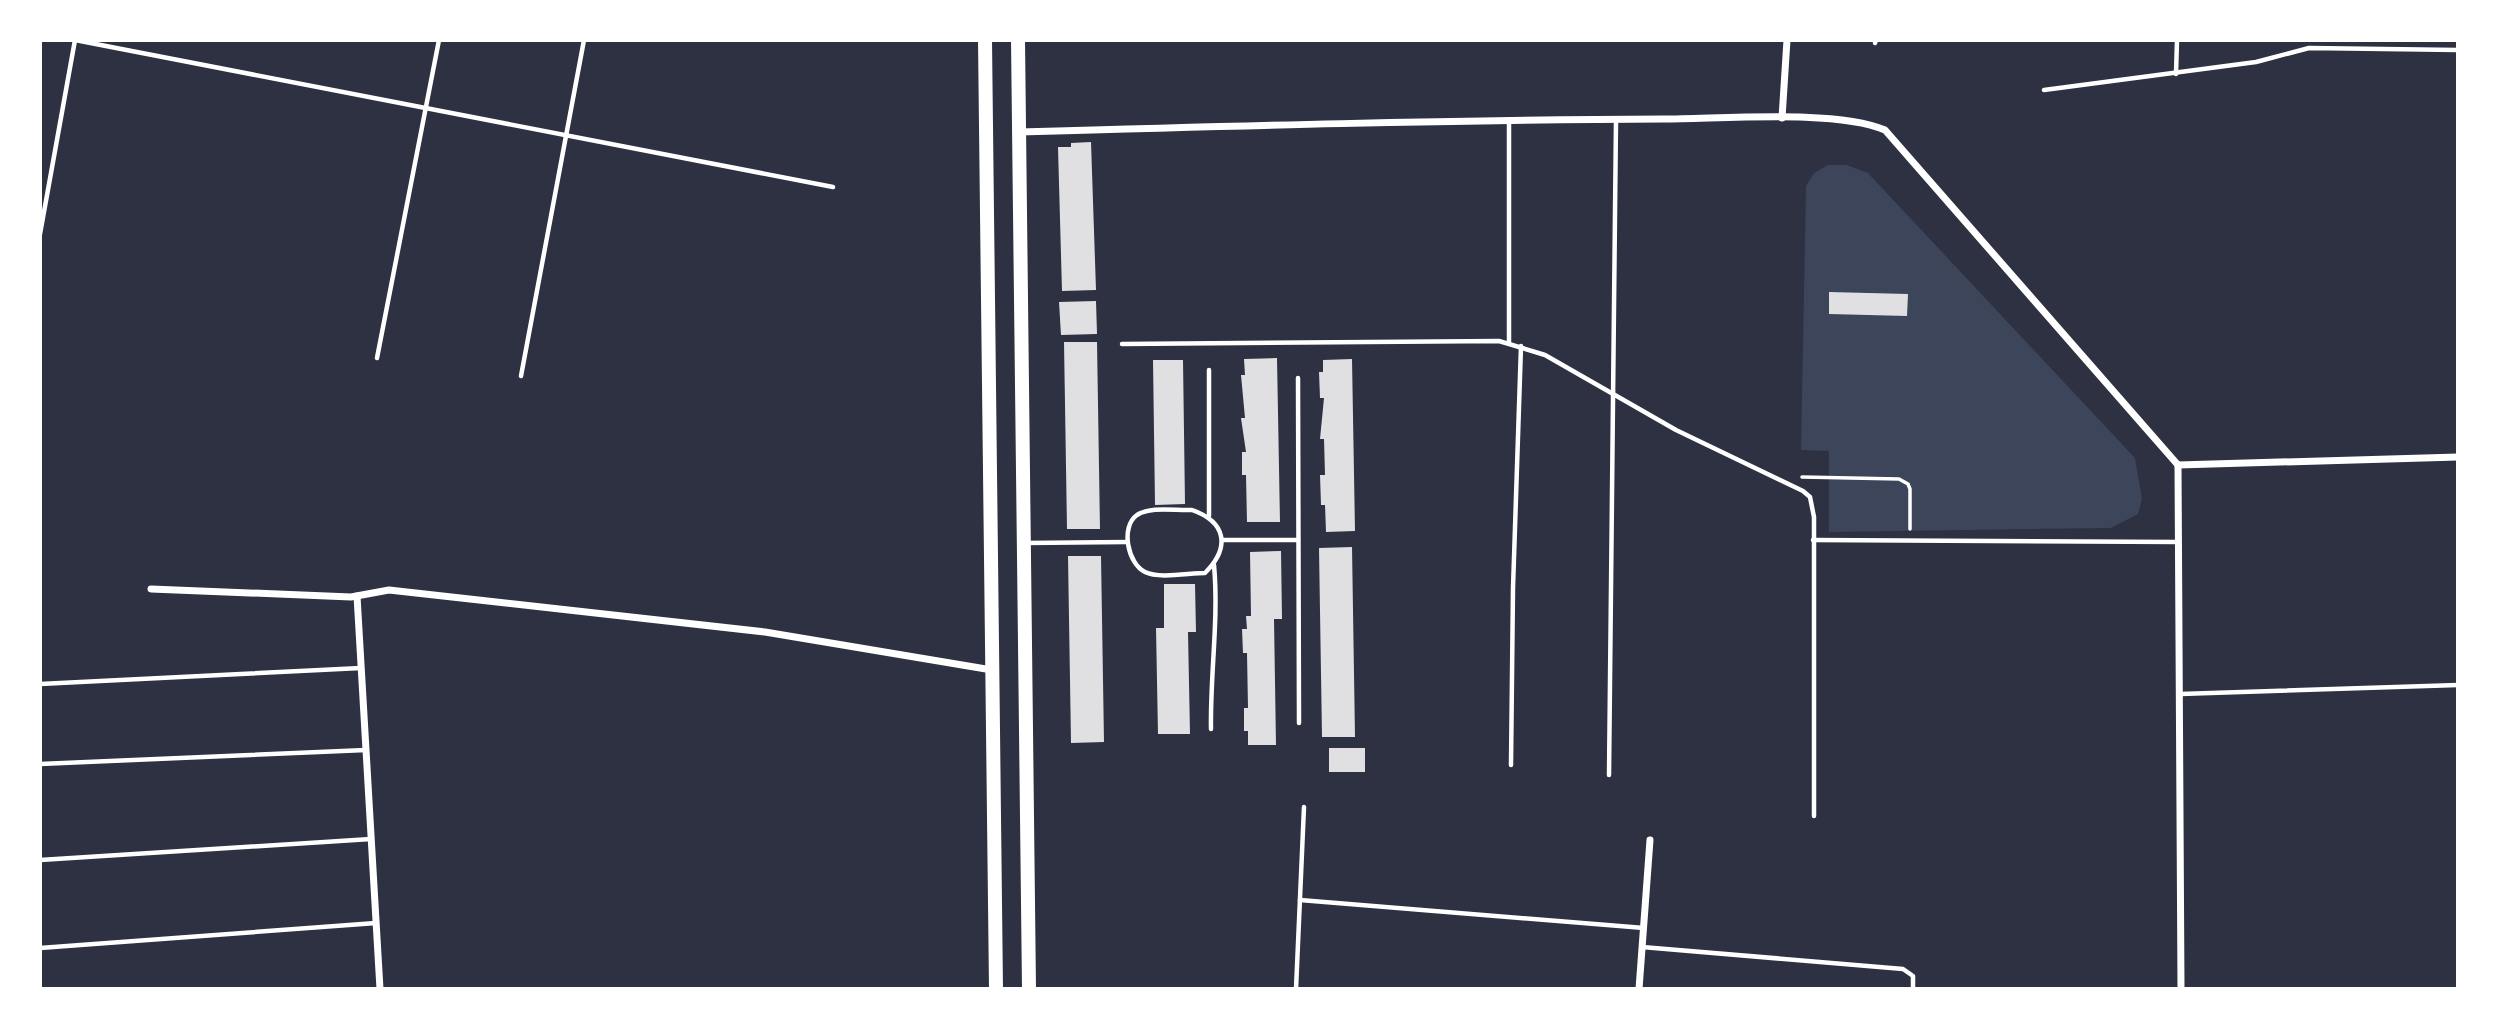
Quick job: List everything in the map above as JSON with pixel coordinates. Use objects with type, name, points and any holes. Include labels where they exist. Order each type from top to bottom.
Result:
[{"type":"main road","points":[[985,40],[996,989]]},
{"type":"main road","points":[[1018,40],[1029,989]]},
{"type":"street","points":[[1782,118],[1787,40]]},
{"type":"street","points":[[1019,132],[1509,120],[1782,118],[1866,122],[1885,130],[2178,465],[2181,989]]},
{"type":"street","points":[[2178,465],[2458,457]]},
{"type":"street","points":[[151,589],[357,596],[389,590],[765,632],[992,670]]},
{"type":"street","points":[[357,596],[380,989]]},
{"type":"street","points":[[1639,989],[1650,840]]},
{"type":"lane","points":[[40,234],[75,40],[833,187]]},
{"type":"lane","points":[[377,358],[439,40]]},
{"type":"lane","points":[[521,376],[584,40]]},
{"type":"lane","points":[[2176,74],[2178,40]]},
{"type":"lane","points":[[2044,90],[2256,62],[2309,48],[2458,50]]},
{"type":"lane","points":[[1609,775],[1616,119]]},
{"type":"lane","points":[[1509,120],[1509,343]]},
{"type":"lane","points":[[1122,344],[1509,343],[1545,355],[1676,429],[1810,497],[1813,540],[1814,816]]},
{"type":"lane","points":[[1511,765],[1513,588],[1521,346]]},
{"type":"lane","points":[[1209,370],[1209,516]]},
{"type":"lane","points":[[1298,379],[1299,723]]},
{"type":"lane","points":[[1211,729],[1210,672],[1217,590],[1214,564],[1222,540],[1219,528],[1209,516],[1192,510],[1148,511],[1136,516],[1130,524],[1127,542],[1131,556],[1147,574],[1205,573],[1214,564]]},
{"type":"lane","points":[[1222,540],[1298,540]]},
{"type":"lane","points":[[1813,540],[2179,542]]},
{"type":"lane","points":[[1024,543],[1127,542]]},
{"type":"lane","points":[[40,684],[361,668]]},
{"type":"lane","points":[[2180,694],[2458,685]]},
{"type":"lane","points":[[40,764],[366,750]]},
{"type":"lane","points":[[1296,989],[1304,807]]},
{"type":"lane","points":[[40,860],[371,838]]},
{"type":"lane","points":[[1300,900],[1643,928]]},
{"type":"lane","points":[[40,948],[376,923]]},
{"type":"lane","points":[[1642,947],[1903,969],[1913,976],[1913,989]]},
{"type":"path","points":[[1772,476],[1899,479],[1908,484],[1910,489],[1910,541]]},
{"type":"shaded area","points":[[1828,165],[1847,165],[1868,173],[2135,458],[2142,499],[2138,514],[2111,528],[1829,532],[1829,451],[1801,450],[1806,186],[1814,173]]},
{"type":"building","points":[[1091,142],[1096,290],[1062,291],[1058,147]]},
{"type":"building","points":[[1829,292],[1908,294],[1907,316],[1829,314]]},
{"type":"building","points":[[1096,301],[1097,334],[1061,335],[1059,302]]},
{"type":"building","points":[[1064,342],[1097,342],[1100,529],[1067,529]]},
{"type":"building","points":[[1277,358],[1280,522],[1247,522],[1246,475],[1242,475],[1242,452],[1246,452],[1241,418],[1245,418],[1241,375],[1245,375],[1244,359]]},
{"type":"building","points":[[1352,359],[1355,531],[1326,532],[1325,505],[1321,505],[1320,475],[1325,475],[1324,439],[1320,439],[1324,398],[1320,398],[1319,372],[1323,372],[1323,360]]},
{"type":"building","points":[[1153,360],[1183,360],[1185,504],[1155,505]]},
{"type":"building","points":[[1352,547],[1355,737],[1322,737],[1319,548]]},
{"type":"building","points":[[1281,551],[1282,619],[1274,619],[1276,745],[1248,745],[1248,731],[1244,731],[1244,708],[1248,708],[1247,653],[1243,653],[1242,629],[1247,629],[1246,616],[1251,616],[1250,552]]},
{"type":"building","points":[[1068,556],[1101,556],[1104,742],[1071,743]]},
{"type":"building","points":[[1164,584],[1195,584],[1196,632],[1188,632],[1190,734],[1158,734],[1156,628],[1164,628]]},
{"type":"building","points":[[1329,748],[1365,748],[1365,772],[1329,772]]}]
